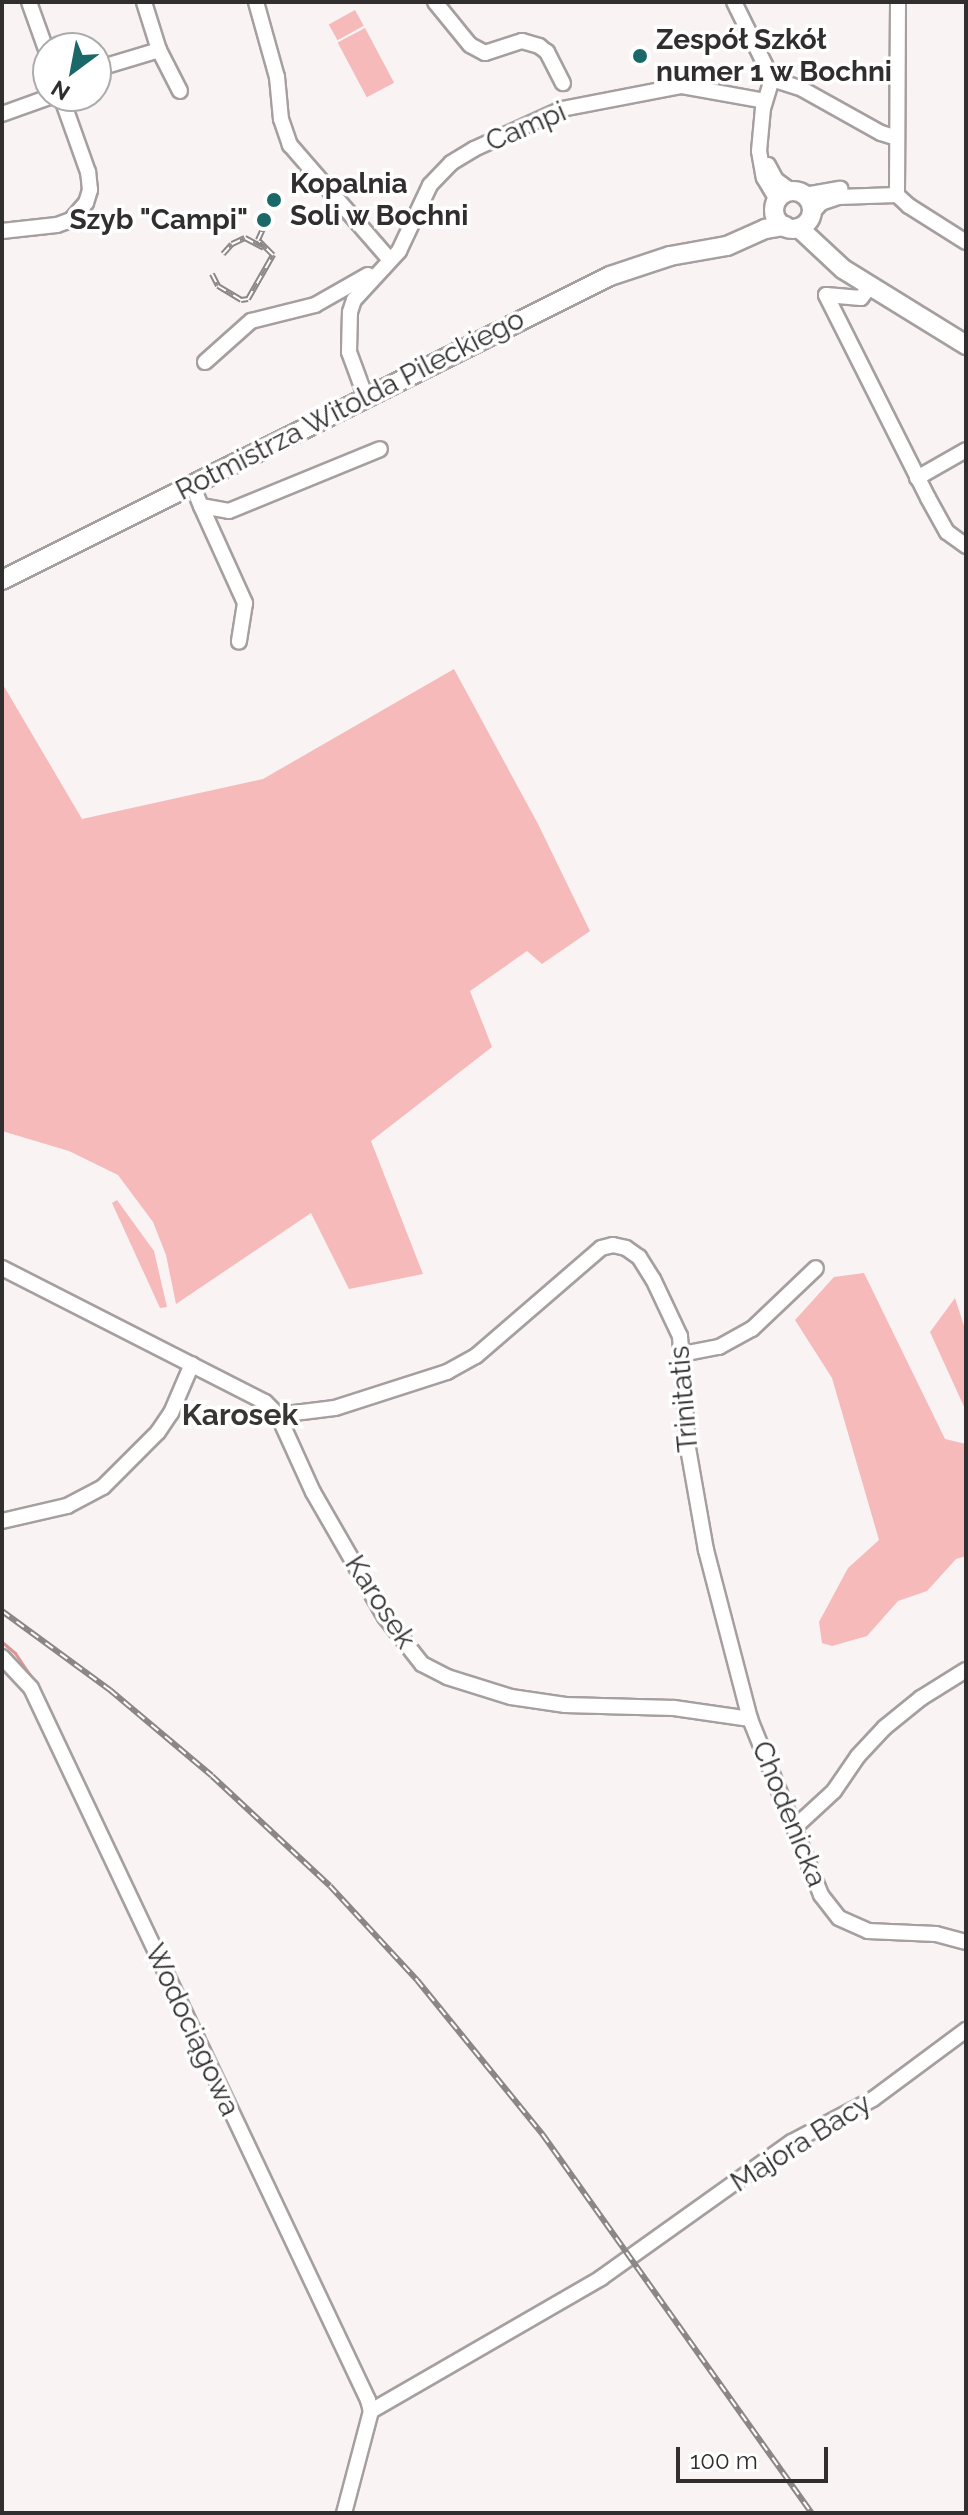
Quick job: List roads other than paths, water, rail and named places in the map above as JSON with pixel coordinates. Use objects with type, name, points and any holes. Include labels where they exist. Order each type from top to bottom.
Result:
[{"type":"main road","name":"Rotmistrza Witolda Pileckiego","points":[[2,580],[610,276],[658,259],[705,249],[794,210]]},
{"type":"main road","points":[[794,210],[819,249],[866,283],[966,345]]},
{"type":"street","points":[[29,2],[40,32]]},
{"type":"street","points":[[144,2],[159,50],[180,91]]},
{"type":"street","points":[[205,362],[251,321],[315,305],[388,262],[290,145],[281,119],[277,77],[256,2]]},
{"type":"street","points":[[435,2],[470,45],[485,53],[522,41],[539,46],[547,52],[563,83]]},
{"type":"street","points":[[734,2],[772,79],[760,134],[771,173],[794,210],[826,200],[868,194],[897,195],[966,242]]},
{"type":"street","points":[[897,195],[898,2]]},
{"type":"street","points":[[112,64],[159,50]]},
{"type":"street","points":[[772,79],[802,89],[881,133],[897,138]]},
{"type":"street","name":"Campi","points":[[366,398],[354,371],[347,326],[354,300],[399,251],[430,185],[451,163],[562,109],[682,86],[765,101]]},
{"type":"street","points":[[2,114],[32,103]]},
{"type":"street","points":[[2,231],[57,225],[71,220],[86,203],[90,190],[88,172],[67,112]]},
{"type":"street","points":[[866,283],[861,298],[826,295],[947,532],[966,546]]},
{"type":"street","points":[[201,506],[229,511],[380,449]]},
{"type":"street","points":[[917,478],[966,450]]},
{"type":"street","points":[[192,484],[245,603],[239,642]]},
{"type":"street","name":"Trinitatis","points":[[278,1415],[335,1408],[447,1372],[476,1356],[601,1248],[613,1245],[626,1248],[639,1257],[653,1279],[680,1336],[693,1487],[750,1719]]},
{"type":"street","name":"Karosek","points":[[2,1268],[265,1402],[278,1415],[321,1506],[385,1617],[422,1664],[447,1677],[511,1697],[565,1705],[674,1708],[750,1719]]},
{"type":"street","points":[[682,1354],[719,1347],[752,1329],[816,1268]]},
{"type":"street","points":[[2,1521],[67,1506],[103,1487],[158,1432],[171,1413],[192,1364]]},
{"type":"street","name":"Wodociągowa","points":[[2,1657],[31,1688],[371,2411]]},
{"type":"street","points":[[795,1827],[834,1791],[858,1756],[884,1728],[921,1698],[966,1670]]},
{"type":"street","name":"Chodenicka","points":[[750,1719],[821,1895],[839,1918],[868,1931],[936,1934],[966,1942]]},
{"type":"street","name":"Majora Bacy","points":[[371,2411],[620,2264],[792,2142],[873,2099],[966,2030]]},
{"type":"street","points":[[344,2513],[371,2411]]},
{"type":"waterway","points":[[2,1564],[2,1569]]},
{"type":"waterway","points":[[2,1642],[15,1653],[36,1684]]},
{"type":"waterway","points":[[43,1698],[56,1723]]},
{"type":"railway","points":[[212,274],[218,286],[241,300],[248,299],[273,255],[258,240],[268,218]]},
{"type":"railway","points":[[223,254],[232,244],[245,238],[264,248]]},
{"type":"railway","points":[[2,1611],[110,1690],[212,1776],[330,1886],[417,1980],[543,2135],[812,2513]]},
{"type":"place","name":"Zespół Szkół numer 1 w Bochni","points":[[640,56]]},
{"type":"place","name":"Kopalnia Soli w Bochni","points":[[274,200]]},
{"type":"place","name":"Szyb \"Campi\"","points":[[264,220]]},
{"type":"district","name":"Karosek","points":[[240,1415]]}]
